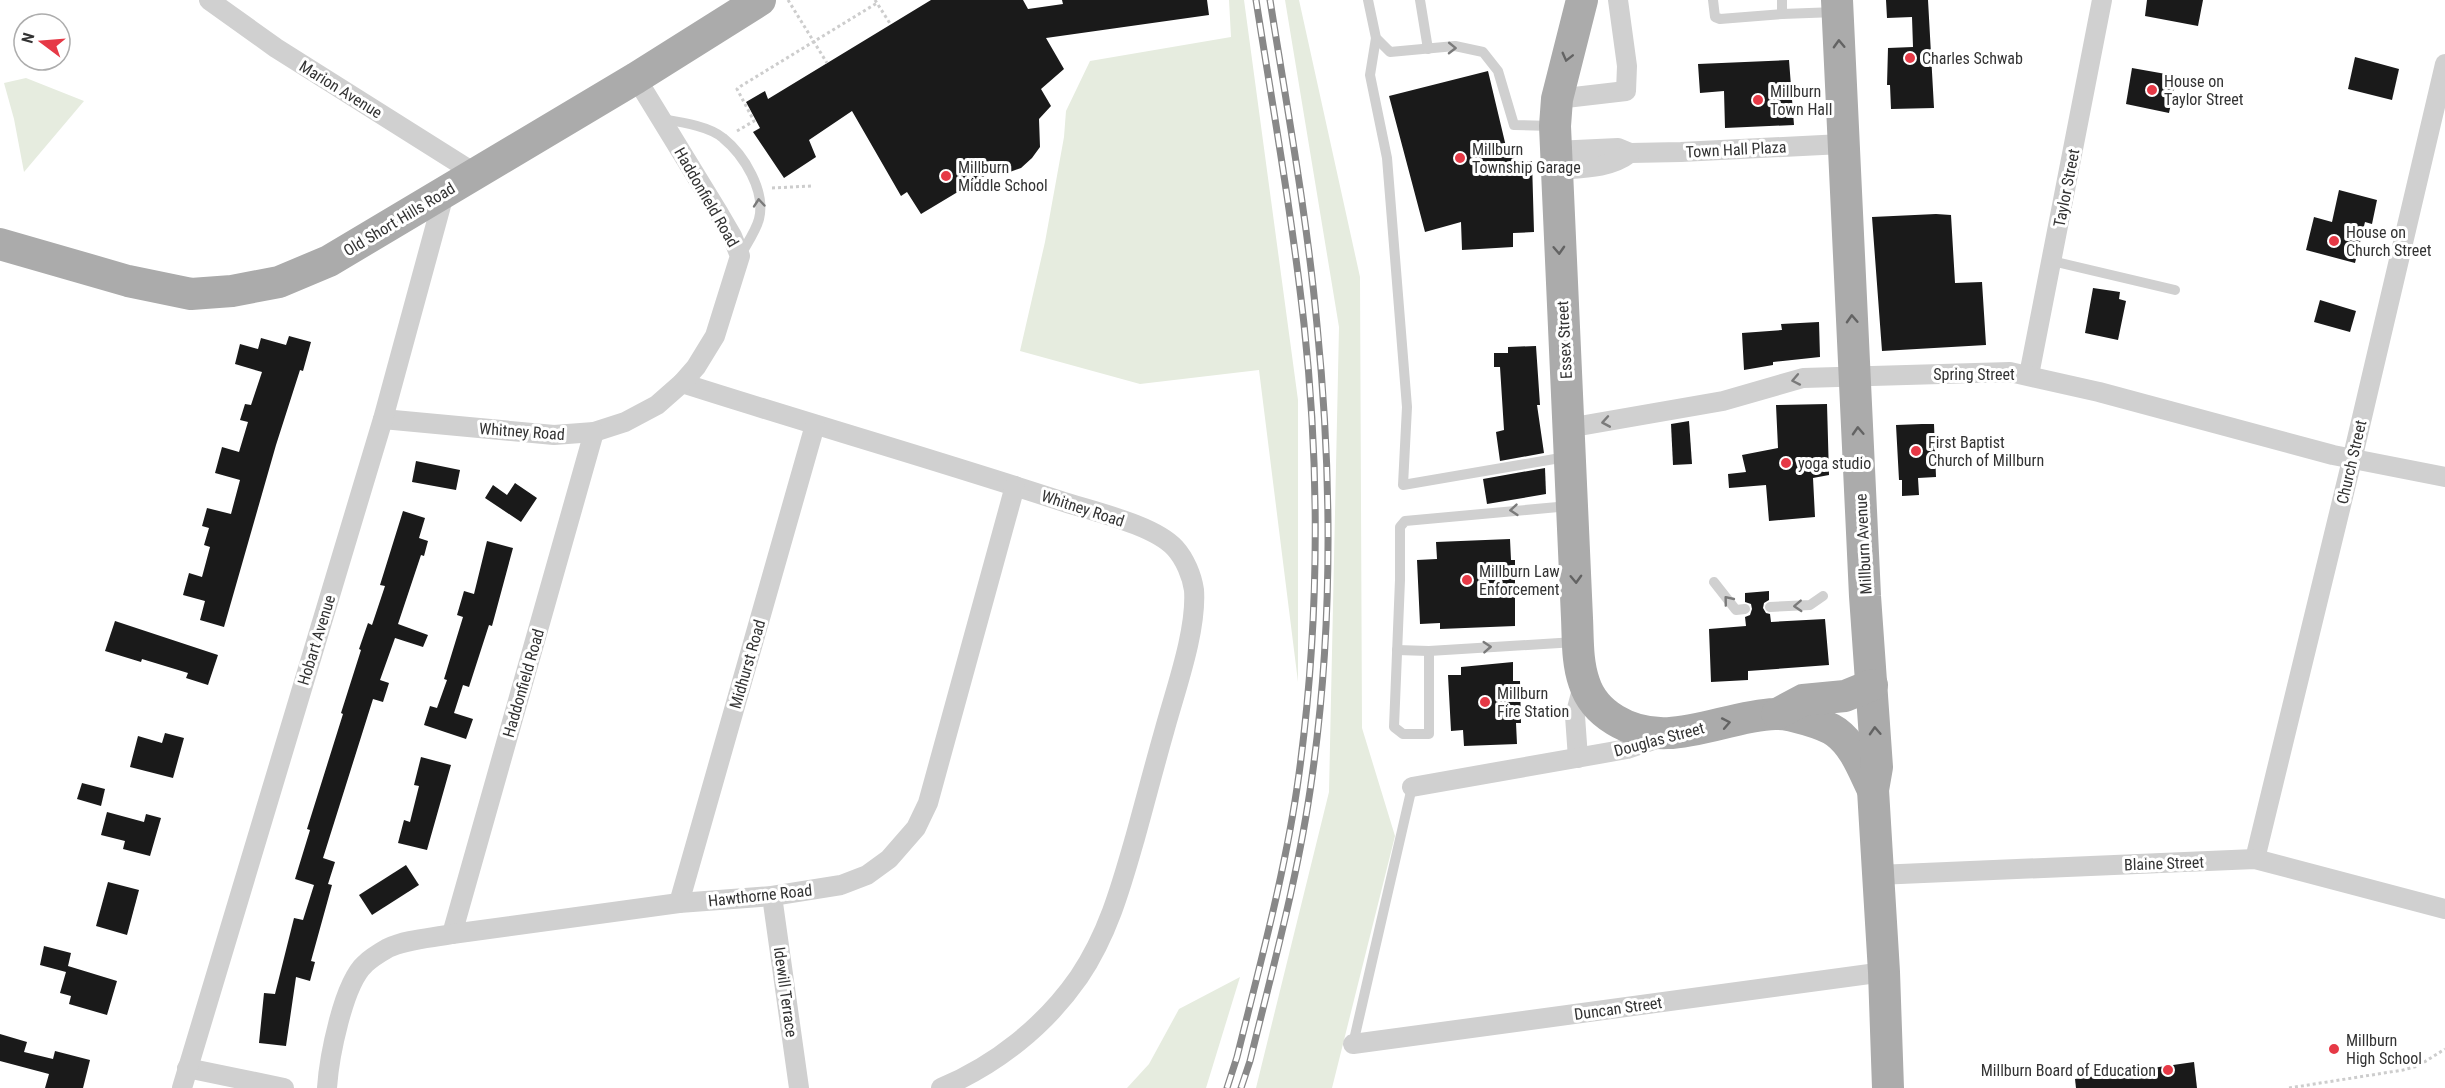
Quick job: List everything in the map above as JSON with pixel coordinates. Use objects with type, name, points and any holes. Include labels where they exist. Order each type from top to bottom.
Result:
[{"type":"main road","name":"Old Short Hills Road","points":[[0,244],[128,281],[191,294],[232,291],[279,282],[329,261],[636,78],[760,0]]},
{"type":"main road","name":"Essex Street","points":[[1582,0],[1555,137],[1578,642],[1584,682],[1593,700],[1605,714],[1624,726],[1649,734],[1676,733]]},
{"type":"main road","name":"Millburn Avenue","points":[[1837,6],[1842,144],[1877,767],[1873,790],[1884,972],[1888,1088]]},
{"type":"main road","points":[[1777,714],[1803,700],[1845,696],[1872,685]]},
{"type":"main road","name":"Douglas Street","points":[[1676,733],[1777,714],[1817,724],[1837,733],[1855,754],[1873,790]]},
{"type":"street","name":"Marion Avenue","points":[[209,0],[276,48],[476,174]]},
{"type":"street","points":[[1555,137],[1626,91],[1627,66],[1618,0]]},
{"type":"street","name":"Taylor Street","points":[[2029,375],[2102,0]]},
{"type":"street","name":"Church Street","points":[[2255,859],[2445,64]]},
{"type":"street","name":"Haddonfield Road","points":[[636,78],[718,212],[740,256],[715,336],[696,367],[682,383]]},
{"type":"street","name":"Town Hall Plaza","points":[[1555,137],[1618,148],[1630,153],[1842,144]]},
{"type":"street","name":"Hobart Avenue","points":[[182,1088],[383,419],[445,191]]},
{"type":"street","name":"Spring Street","points":[[1569,442],[1803,378],[1991,371],[2029,375],[2352,459],[2445,477]]},
{"type":"street","name":"Whitney Road","points":[[383,419],[554,435],[594,432],[641,414],[657,405],[682,383],[1131,524],[1157,534],[1175,548],[1187,566],[1194,590],[1190,639],[1121,888],[1096,949],[1059,1003],[1036,1026],[985,1066],[941,1088]]},
{"type":"street","name":"Midhurst Road","points":[[679,903],[815,425]]},
{"type":"street","name":"Haddonfield Road","points":[[452,934],[594,432]]},
{"type":"street","name":"Hawthorne Road","points":[[327,1088],[332,1053],[351,988],[364,964],[389,948],[452,934],[679,903],[772,896],[841,885],[860,878],[889,859],[916,828],[928,803],[1014,486]]},
{"type":"street","name":"Essex Street","points":[[1578,758],[1575,716],[1584,682]]},
{"type":"street","name":"Douglas Street","points":[[1412,787],[1627,749],[1676,733]]},
{"type":"street","name":"Blaine Street","points":[[1877,875],[2255,859],[2445,909]]},
{"type":"street","name":"Idewill Terrace","points":[[772,896],[799,1088]]},
{"type":"street","name":"Duncan Street","points":[[1353,1044],[1884,972]]},
{"type":"street","points":[[187,1068],[284,1088]]},
{"type":"lane","points":[[1368,0],[1376,38],[1370,75],[1387,158],[1407,407],[1403,485],[1549,458],[1569,442]]},
{"type":"lane","points":[[1420,0],[1428,49]]},
{"type":"lane","points":[[1713,0],[1715,17],[1720,19],[1782,14],[1837,6]]},
{"type":"lane","points":[[1782,0],[1782,14]]},
{"type":"lane","points":[[1376,38],[1390,52],[1455,46],[1483,52],[1498,71],[1514,125],[1555,137]]},
{"type":"lane","points":[[662,119],[687,123],[722,137],[740,157],[751,175],[761,203],[759,220],[740,256]]},
{"type":"lane","points":[[2052,261],[2175,290]]},
{"type":"lane","points":[[1429,651],[1429,734],[1402,734],[1394,727],[1400,527],[1405,520],[1572,506]]},
{"type":"lane","points":[[1714,582],[1736,610],[1745,609]]},
{"type":"lane","points":[[1770,607],[1810,605],[1823,596]]},
{"type":"lane","points":[[1397,650],[1429,651],[1578,642]]},
{"type":"lane","points":[[1353,1044],[1412,787]]},
{"type":"path","points":[[788,0],[827,63]]},
{"type":"path","points":[[737,131],[754,121],[737,89],[876,2],[891,25]]},
{"type":"path","points":[[770,189],[784,186],[812,186]]},
{"type":"path","points":[[2289,1088],[2403,1070],[2418,1066],[2445,1049]]},
{"type":"shaded area","points":[[1229,0],[1244,0],[1298,400],[1298,682],[1259,370],[1140,384],[1020,351],[1045,242],[1064,137],[1066,111],[1090,61],[1231,37]]},
{"type":"shaded area","points":[[1285,0],[1299,0],[1360,277],[1362,728],[1395,836],[1332,1088],[1256,1088],[1329,792],[1339,327]]},
{"type":"shaded area","points":[[26,78],[84,101],[24,172],[14,119],[4,83]]},
{"type":"shaded area","points":[[1240,977],[1206,1088],[1127,1088],[1149,1064],[1179,1009]]},
{"type":"building","name":"Millburn Middle School","points":[[931,0],[1023,0],[1028,9],[1063,4],[1062,0],[1207,0],[1209,15],[1046,38],[1064,69],[1041,89],[1051,106],[1039,119],[1040,147],[1021,168],[997,175],[991,172],[921,214],[907,192],[901,196],[852,111],[809,140],[816,157],[784,178],[753,132],[760,128],[746,102],[765,91],[768,99]]},
{"type":"building","name":"Charles Schwab","points":[[1886,0],[1928,0],[1934,108],[1891,109],[1890,85],[1887,85],[1888,48],[1913,47],[1912,17],[1887,18]]},
{"type":"building","points":[[2147,0],[2203,0],[2198,26],[2145,16]]},
{"type":"building","points":[[2355,57],[2399,69],[2392,100],[2348,89]]},
{"type":"building","name":"Millburn Town Hall","points":[[1789,60],[1794,125],[1725,128],[1724,91],[1700,93],[1698,64]]},
{"type":"building","name":"House on Taylor Street","points":[[2132,68],[2177,76],[2169,113],[2126,104]]},
{"type":"building","name":"Millburn Township Garage","points":[[1488,71],[1508,155],[1514,156],[1515,161],[1532,161],[1534,232],[1513,233],[1513,247],[1462,250],[1461,222],[1425,232],[1389,96]]},
{"type":"building","points":[[2339,190],[2377,200],[2372,224],[2365,222],[2355,263],[2306,250],[2314,217],[2332,222]]},
{"type":"building","points":[[1951,215],[1955,283],[1982,282],[1986,345],[1882,351],[1872,217]]},
{"type":"building","points":[[2093,288],[2120,292],[2119,299],[2126,301],[2118,340],[2085,333]]},
{"type":"building","points":[[2320,300],[2356,311],[2350,332],[2314,322]]},
{"type":"building","points":[[1819,322],[1820,357],[1773,362],[1773,365],[1744,370],[1742,333],[1782,330],[1781,324]]},
{"type":"building","points":[[289,336],[311,342],[276,445],[224,627],[200,620],[205,601],[183,595],[189,573],[202,577],[210,547],[204,545],[209,528],[202,526],[207,508],[231,514],[240,480],[215,473],[222,447],[239,452],[248,422],[240,420],[245,404],[251,405],[262,372],[235,364],[240,344],[258,349],[261,338],[286,345]]},
{"type":"building","points":[[1536,346],[1540,405],[1537,405],[1544,453],[1500,461],[1496,432],[1504,430],[1500,367],[1494,367],[1494,353],[1508,353],[1508,347]]},
{"type":"building","points":[[1827,404],[1829,475],[1813,478],[1815,517],[1769,521],[1766,485],[1729,488],[1728,474],[1746,472],[1742,455],[1778,448],[1776,405]]},
{"type":"building","points":[[1689,421],[1692,464],[1673,465],[1671,424]]},
{"type":"building","name":"First Baptist Church of Millburn","points":[[1934,424],[1936,477],[1918,478],[1919,495],[1902,496],[1896,425]]},
{"type":"building","points":[[416,461],[460,470],[456,490],[412,482]]},
{"type":"building","points":[[1545,468],[1546,494],[1487,504],[1483,479]]},
{"type":"building","points":[[515,483],[537,498],[521,522],[485,498],[493,485],[507,495]]},
{"type":"building","points":[[403,511],[425,518],[419,538],[428,541],[424,556],[421,555],[398,624],[428,635],[423,647],[395,638],[380,680],[389,683],[383,702],[373,699],[323,858],[335,862],[328,884],[332,885],[311,961],[315,962],[310,981],[296,977],[286,1046],[259,1043],[264,993],[275,994],[294,918],[303,920],[314,885],[295,879],[310,830],[307,829],[361,650],[359,649],[368,623],[372,625],[385,586],[380,585]]},
{"type":"building","name":"Millburn Law Enforcement","points":[[1510,539],[1511,560],[1515,560],[1515,626],[1440,629],[1440,623],[1420,624],[1417,560],[1437,559],[1436,542]]},
{"type":"building","points":[[487,541],[513,548],[492,626],[489,625],[469,687],[463,685],[454,713],[473,719],[466,739],[424,725],[430,706],[437,708],[447,680],[444,679],[463,617],[457,615],[464,591],[474,594]]},
{"type":"building","points":[[1769,591],[1769,600],[1764,603],[1763,608],[1766,613],[1770,614],[1771,622],[1825,619],[1829,665],[1748,671],[1748,680],[1711,682],[1709,629],[1746,626],[1745,617],[1750,615],[1752,609],[1751,604],[1745,602],[1745,593]]},
{"type":"building","points":[[115,621],[218,655],[208,685],[186,678],[188,673],[105,651]]},
{"type":"building","name":"Millburn Fire Station","points":[[1513,662],[1513,681],[1520,681],[1521,723],[1516,723],[1517,744],[1464,746],[1463,730],[1451,731],[1448,675],[1461,675],[1461,667]]},
{"type":"building","points":[[165,733],[184,738],[173,778],[130,767],[138,736],[162,743]]},
{"type":"building","points":[[421,757],[451,765],[427,850],[398,843],[404,820],[410,822],[419,786],[414,785]]},
{"type":"building","points":[[82,783],[105,789],[101,806],[77,799]]},
{"type":"building","points":[[107,812],[144,822],[146,814],[161,818],[150,856],[123,849],[125,841],[101,835]]},
{"type":"building","points":[[406,865],[419,885],[372,915],[359,895]]},
{"type":"building","points":[[108,882],[139,890],[127,935],[96,926]]},
{"type":"building","points":[[44,946],[71,953],[68,966],[117,981],[107,1015],[69,1004],[71,996],[60,993],[66,972],[40,965]]},
{"type":"building","points":[[0,1034],[27,1042],[24,1052],[53,1059],[55,1051],[90,1060],[83,1088],[45,1088],[49,1074],[0,1061]]},
{"type":"building","name":"Millburn Board of Education","points":[[2194,1062],[2197,1088],[2076,1088],[2075,1079]]},
{"type":"railway","points":[[1227,1088],[1272,917],[1294,810],[1306,718],[1314,606],[1315,492],[1304,324],[1288,202],[1256,0]]},
{"type":"railway","points":[[1241,1088],[1250,1061],[1285,920],[1307,813],[1319,721],[1327,608],[1326,438],[1317,325],[1302,203],[1270,0]]},
{"type":"place","name":"Charles Schwab","points":[[1910,58]]},
{"type":"place","name":"House on Taylor Street","points":[[2152,90]]},
{"type":"place","name":"Millburn Town Hall","points":[[1758,100]]},
{"type":"place","name":"Millburn Township Garage","points":[[1460,158]]},
{"type":"place","name":"Millburn Middle School","points":[[946,176]]},
{"type":"place","name":"House on Church Street","points":[[2334,241]]},
{"type":"place","name":"First Baptist Church of Millburn","points":[[1916,451]]},
{"type":"place","name":"yoga studio","points":[[1786,463]]},
{"type":"place","name":"Millburn Law Enforcement","points":[[1467,580]]},
{"type":"place","name":"Millburn Fire Station","points":[[1485,702]]},
{"type":"place","name":"Millburn High School","points":[[2334,1049]]},
{"type":"place","name":"Millburn Board of Education","points":[[2168,1070]]}]
